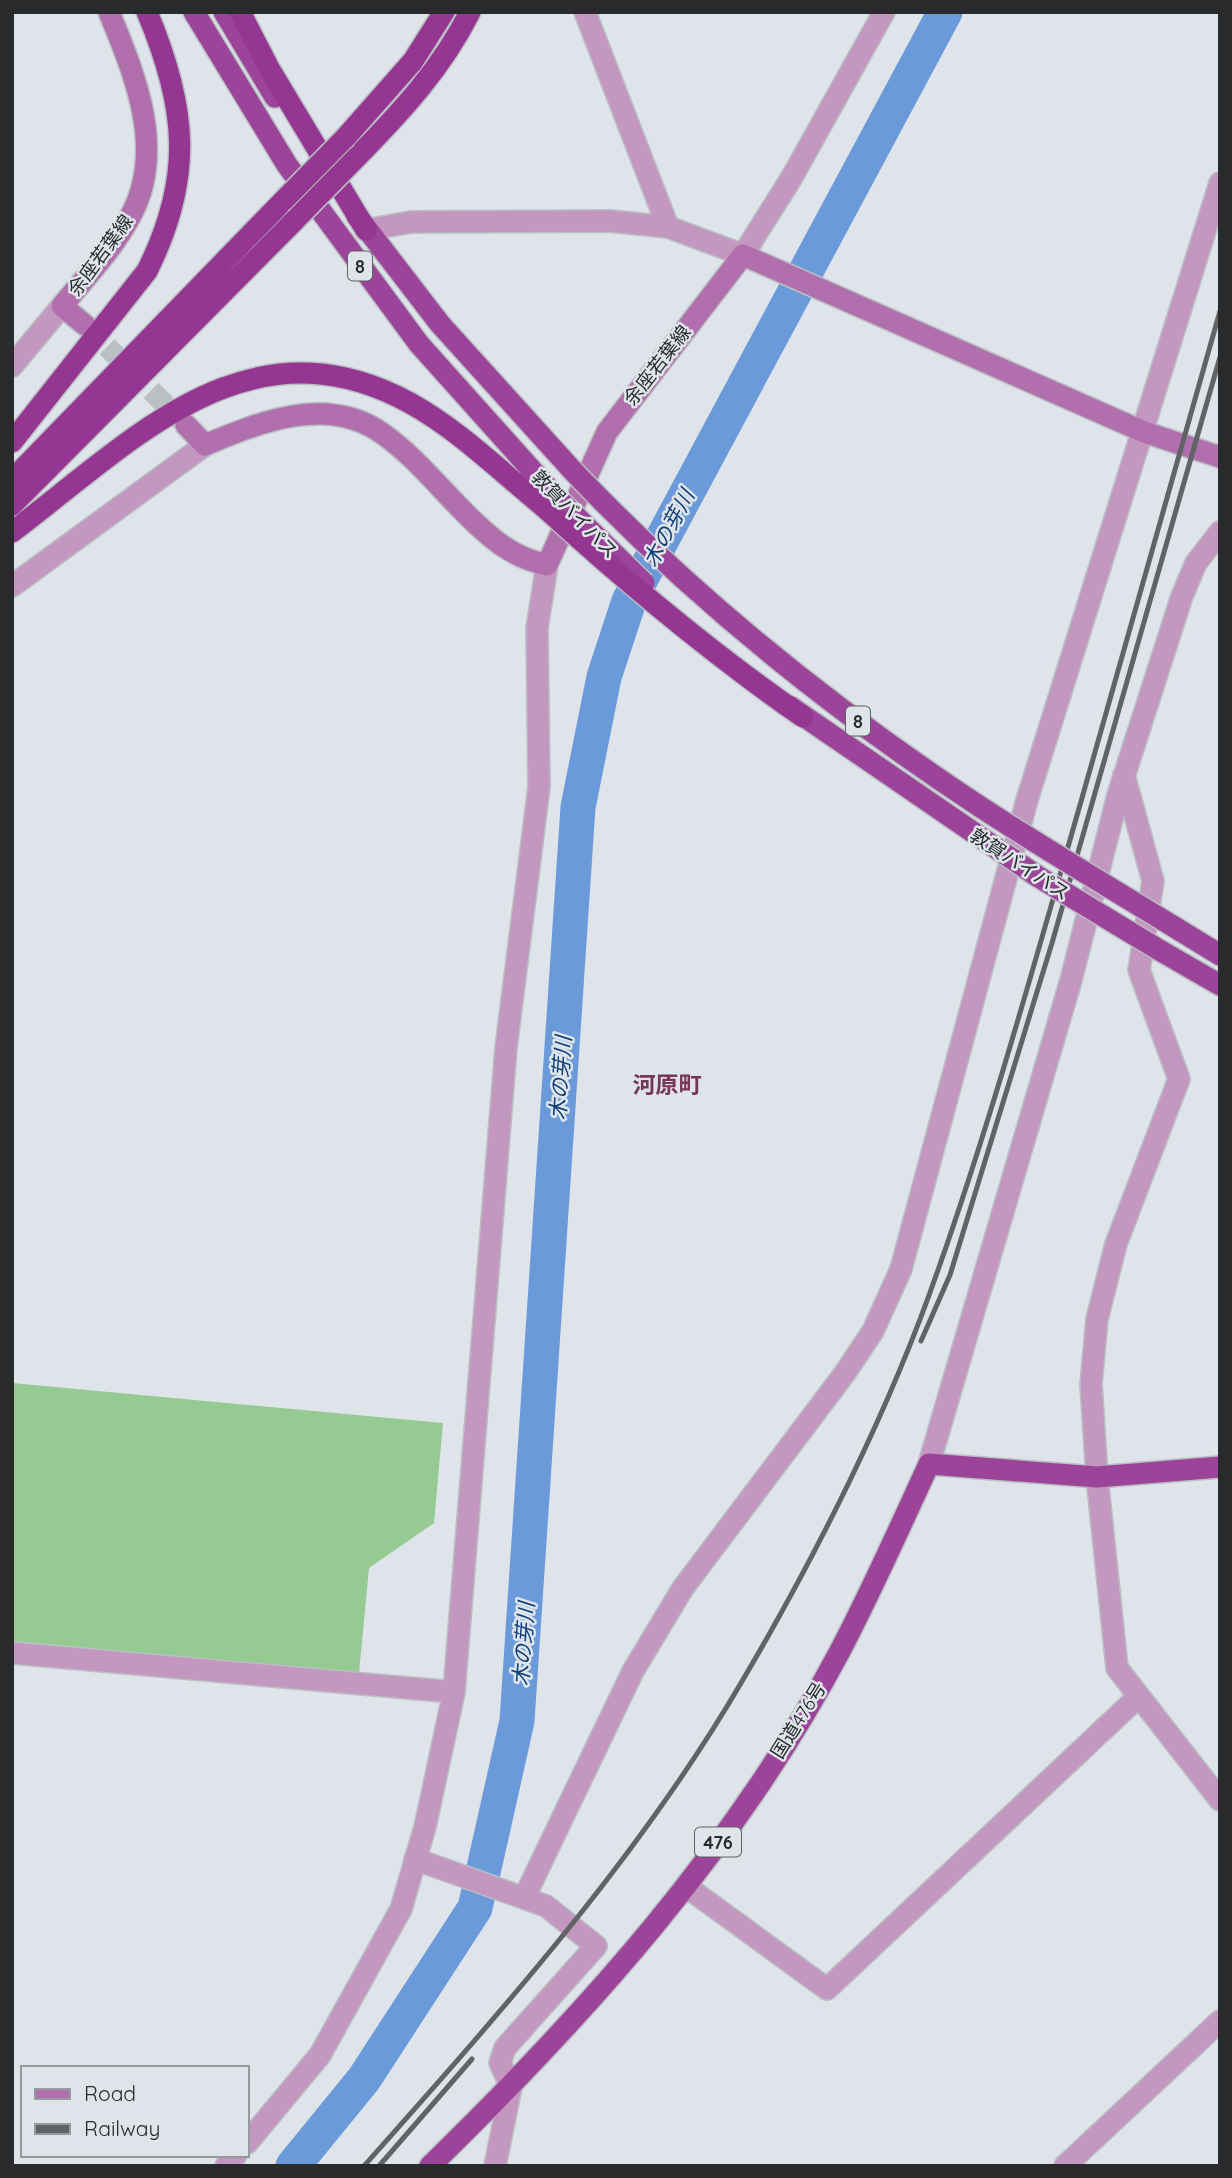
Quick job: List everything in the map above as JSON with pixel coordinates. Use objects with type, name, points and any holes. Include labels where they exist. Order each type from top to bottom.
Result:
[{"type":"highway","points":[[12,442],[147,271],[163,239],[175,204],[180,150],[177,105],[169,69],[147,12]]},
{"type":"highway","name":"敦賀バイパス","points":[[194,12],[287,164],[410,333],[550,502],[661,612],[727,664],[1025,869],[1220,985]]},
{"type":"highway","name":"敦賀バイパス","points":[[224,12],[307,147],[366,230],[440,324],[573,471],[688,585],[824,697],[972,802],[1121,894],[1178,924]]},
{"type":"highway","points":[[240,12],[270,70],[366,230]]},
{"type":"highway","points":[[12,480],[346,137],[413,61],[444,12]]},
{"type":"highway","points":[[12,505],[357,157],[425,84],[452,47],[470,12]]},
{"type":"highway","points":[[12,533],[162,420],[197,398],[230,384],[297,371],[358,379],[412,405],[443,424],[550,502]]},
{"type":"highway","points":[[1178,924],[1220,940]]},
{"type":"highway","points":[[1178,924],[1220,955]]},
{"type":"highway","points":[[929,1464],[1097,1477],[1220,1467]]},
{"type":"highway","name":"国道476号","points":[[430,2166],[570,2026],[687,1887],[790,1734],[839,1652],[929,1464]]},
{"type":"main road","name":"余座若葉線","points":[[85,325],[62,306],[113,244],[131,214],[141,189],[146,163],[142,106],[109,12]]},
{"type":"main road","name":"余座若葉線","points":[[547,565],[607,432],[743,255]]},
{"type":"main road","points":[[743,255],[1144,432],[1220,457]]},
{"type":"main road","points":[[186,425],[205,445],[260,423],[303,414],[336,415],[368,425],[383,433],[500,546],[526,560],[547,565]]},
{"type":"street","points":[[585,12],[668,227]]},
{"type":"street","points":[[366,230],[424,222],[610,221],[668,227],[743,255],[792,177],[884,12]]},
{"type":"street","points":[[519,1894],[648,1648],[683,1588],[873,1331],[901,1269],[1027,800],[1220,183]]},
{"type":"street","points":[[12,366],[62,306]]},
{"type":"street","points":[[12,586],[205,445]]},
{"type":"street","points":[[929,1464],[1071,980],[1124,775],[1182,596],[1196,563],[1220,531]]},
{"type":"street","points":[[248,2142],[320,2055],[401,1909],[454,1692],[506,1048],[539,787],[537,628],[547,565]]},
{"type":"street","points":[[1124,775],[1153,881],[1139,970],[1179,1079],[1116,1244],[1097,1319],[1091,1384],[1097,1477],[1117,1668],[1220,1800]]},
{"type":"street","points":[[12,1653],[454,1692]]},
{"type":"street","points":[[687,1887],[827,1989],[1138,1697]]},
{"type":"street","points":[[415,1859],[519,1894],[546,1906],[596,1946],[505,2048],[500,2063],[511,2087],[495,2166]]},
{"type":"street","points":[[1065,2166],[1220,2021]]},
{"type":"green space","points":[[12,1383],[443,1423],[434,1523],[369,1568],[359,1673],[12,1641]]},
{"type":"waterway","name":"木の芽川","points":[[293,2166],[364,2079],[475,1908],[517,1721],[578,807],[604,677],[629,601],[945,12]]},
{"type":"tunnel","points":[[85,325],[186,425]]},
{"type":"railway","points":[[364,2166],[565,1934],[658,1811],[741,1683],[797,1584],[850,1481],[919,1322],[994,1100],[1220,311]]},
{"type":"railway","points":[[921,1341],[950,1275],[1052,943],[1220,357]]},
{"type":"railway","points":[[379,2166],[472,2059]]},
{"type":"district","name":"河原町","points":[[667,1084]]}]
